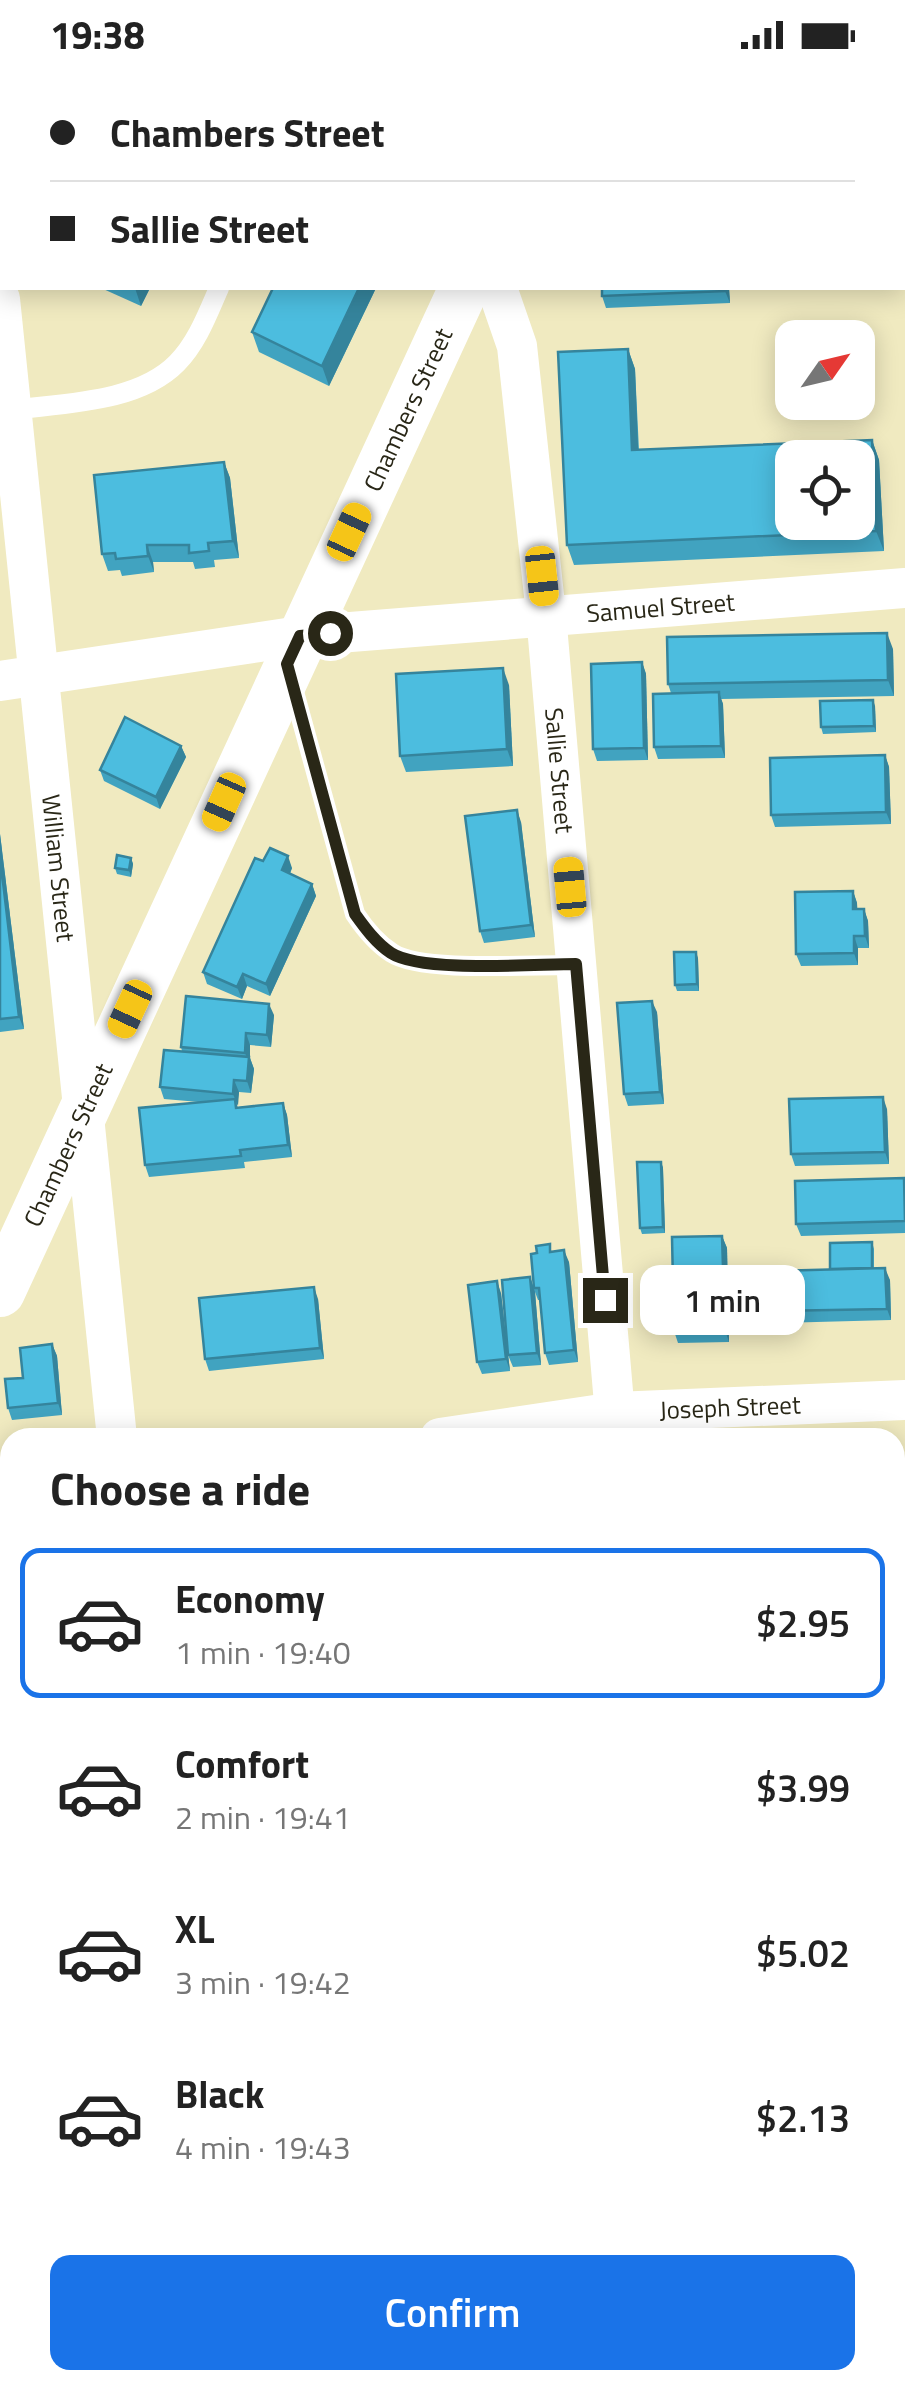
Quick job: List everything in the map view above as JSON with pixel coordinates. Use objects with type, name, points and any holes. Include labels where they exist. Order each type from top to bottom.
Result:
[{"type":"street","name":"Chambers Street","points":[[0,1292],[293,650],[463,290]]},
{"type":"street","name":"Sallie Street","points":[[499,290],[516,346],[546,614],[616,1425]]},
{"type":"street","name":"William Street","points":[[0,299],[12,410],[19,679],[84,1112],[116,1428]]},
{"type":"street","name":"Samuel Street","points":[[19,679],[293,650],[546,614],[905,588]]},
{"type":"street","name":"Joseph Street","points":[[575,1428],[905,1400]]},
{"type":"lane","points":[[12,410],[102,397],[157,380],[178,362],[218,290]]},
{"type":"lane","points":[[293,650],[355,914],[370,935],[394,955],[422,964],[576,964]]},
{"type":"building","points":[[272,290],[358,290],[322,366],[252,332]]},
{"type":"building","points":[[602,290],[725,290],[725,291],[602,296]]},
{"type":"building","points":[[628,349],[632,450],[775,444],[775,536],[567,545],[558,352]]},
{"type":"building","points":[[224,462],[233,541],[208,543],[209,551],[189,553],[189,545],[147,545],[148,556],[116,559],[115,553],[102,554],[94,475]]},
{"type":"building","points":[[887,633],[888,680],[668,684],[667,637]]},
{"type":"building","points":[[642,662],[644,748],[593,749],[591,664]]},
{"type":"building","points":[[503,668],[507,749],[400,756],[396,674]]},
{"type":"building","points":[[719,692],[721,746],[654,747],[653,694]]},
{"type":"building","points":[[873,700],[874,726],[821,727],[820,701]]},
{"type":"building","points":[[125,717],[181,746],[156,797],[100,770]]},
{"type":"building","points":[[885,755],[886,812],[771,815],[770,758]]},
{"type":"building","points":[[517,810],[531,925],[480,931],[465,816]]},
{"type":"building","points":[[270,848],[288,856],[282,870],[312,884],[266,984],[243,974],[237,987],[203,972],[255,858],[263,861]]},
{"type":"building","points":[[117,855],[131,858],[129,870],[115,868]]},
{"type":"building","points":[[0,857],[19,1017],[0,1019]]},
{"type":"building","points":[[853,891],[853,909],[864,909],[865,936],[854,936],[854,953],[796,954],[795,892]]},
{"type":"building","points":[[674,952],[696,952],[697,984],[675,985]]},
{"type":"building","points":[[186,996],[269,1004],[267,1035],[246,1033],[245,1053],[181,1047]]},
{"type":"building","points":[[652,1001],[660,1092],[624,1094],[617,1003]]},
{"type":"building","points":[[164,1050],[249,1057],[247,1081],[234,1080],[233,1094],[160,1087]]},
{"type":"building","points":[[883,1097],[885,1152],[791,1154],[789,1099]]},
{"type":"building","points":[[235,1099],[236,1108],[283,1103],[288,1145],[240,1150],[241,1156],[145,1165],[139,1108]]},
{"type":"building","points":[[637,1162],[661,1162],[663,1227],[640,1228]]},
{"type":"building","points":[[904,1178],[905,1221],[796,1224],[795,1181]]},
{"type":"building","points":[[722,1236],[725,1330],[674,1331],[672,1237]]},
{"type":"building","points":[[872,1242],[872,1268],[830,1269],[830,1243]]},
{"type":"building","points":[[550,1244],[550,1252],[564,1250],[574,1350],[545,1353],[539,1288],[534,1288],[531,1254],[537,1253],[536,1246]]},
{"type":"building","points":[[885,1268],[887,1309],[775,1311],[774,1271]]},
{"type":"building","points":[[530,1277],[537,1353],[508,1355],[502,1280]]},
{"type":"building","points":[[497,1281],[506,1359],[477,1362],[468,1285]]},
{"type":"building","points":[[314,1287],[320,1348],[205,1359],[199,1298]]},
{"type":"building","points":[[52,1344],[58,1403],[8,1408],[5,1379],[23,1378],[20,1348]]},
{"type":"route","points":[[330,633],[300,636],[287,664],[355,914],[370,935],[394,955],[422,964],[576,964],[605,1300]]}]
